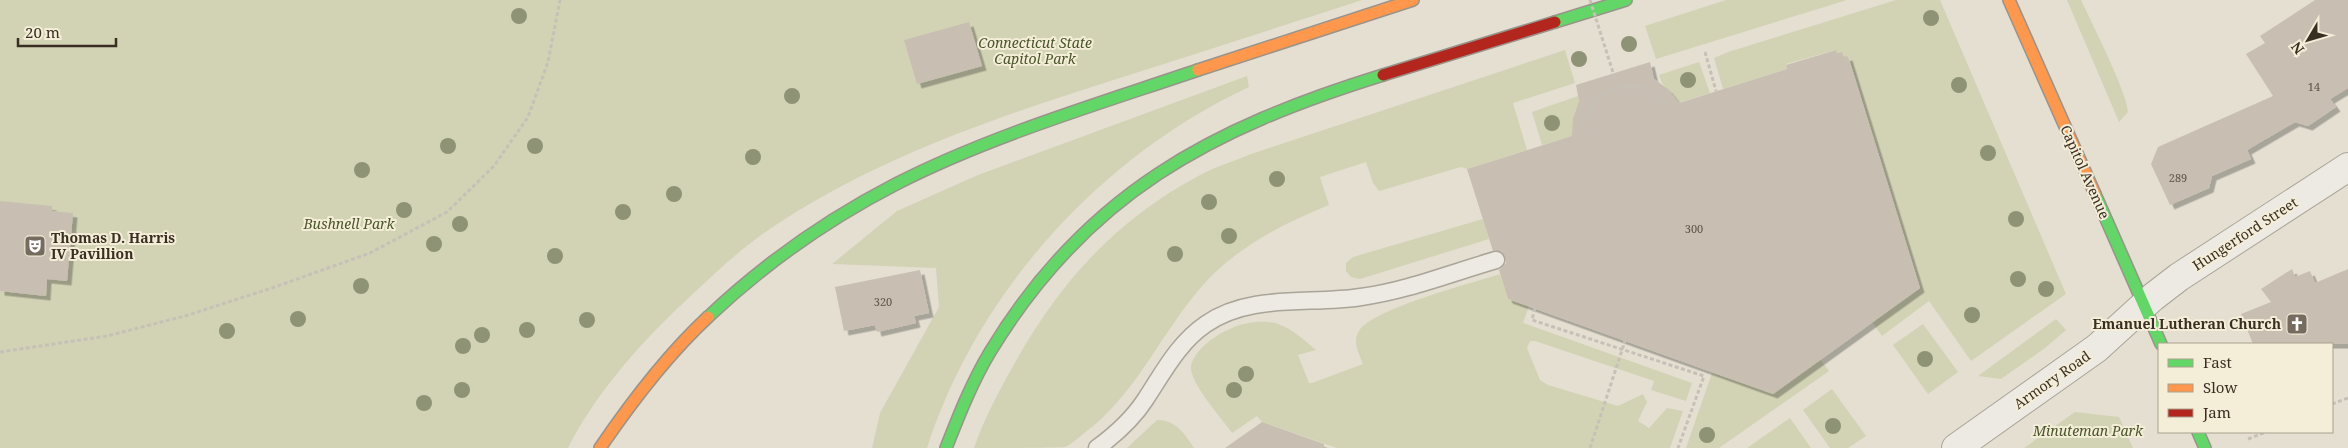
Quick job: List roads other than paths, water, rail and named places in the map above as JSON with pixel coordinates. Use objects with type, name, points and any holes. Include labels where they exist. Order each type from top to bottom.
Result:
[{"type":"main road","points":[[600,448],[648,381],[710,314],[778,258],[829,222],[871,197],[940,164],[1082,110],[1238,56],[1413,0]]},
{"type":"main road","points":[[946,448],[982,366],[1028,294],[1076,239],[1123,197],[1178,160],[1230,132],[1304,101],[1626,0]]},
{"type":"main road","name":"Capitol Avenue","points":[[2009,0],[2161,343]]},
{"type":"main road","points":[[2198,433],[2205,448]]},
{"type":"street","name":"Hungerford Street","points":[[2144,306],[2179,277],[2348,167]]},
{"type":"street","name":"Armory Road","points":[[1956,448],[2098,348],[2144,306]]},
{"type":"lane","points":[[1097,448],[1118,433],[1130,420],[1175,354],[1204,325],[1220,314],[1253,304],[1361,297],[1386,292],[1496,260]]},
{"type":"place","name":"Thomas D. Harris IV Pavillion","points":[[35,246]]},
{"type":"place","name":"Emanuel Lutheran Church","points":[[2297,324]]},
{"type":"park label","name":"Connecticut State Capitol Park","points":[[1035,52]]},
{"type":"park label","name":"Bushnell Park","points":[[349,224]]},
{"type":"park label","name":"Minuteman Park","points":[[2088,431]]}]
